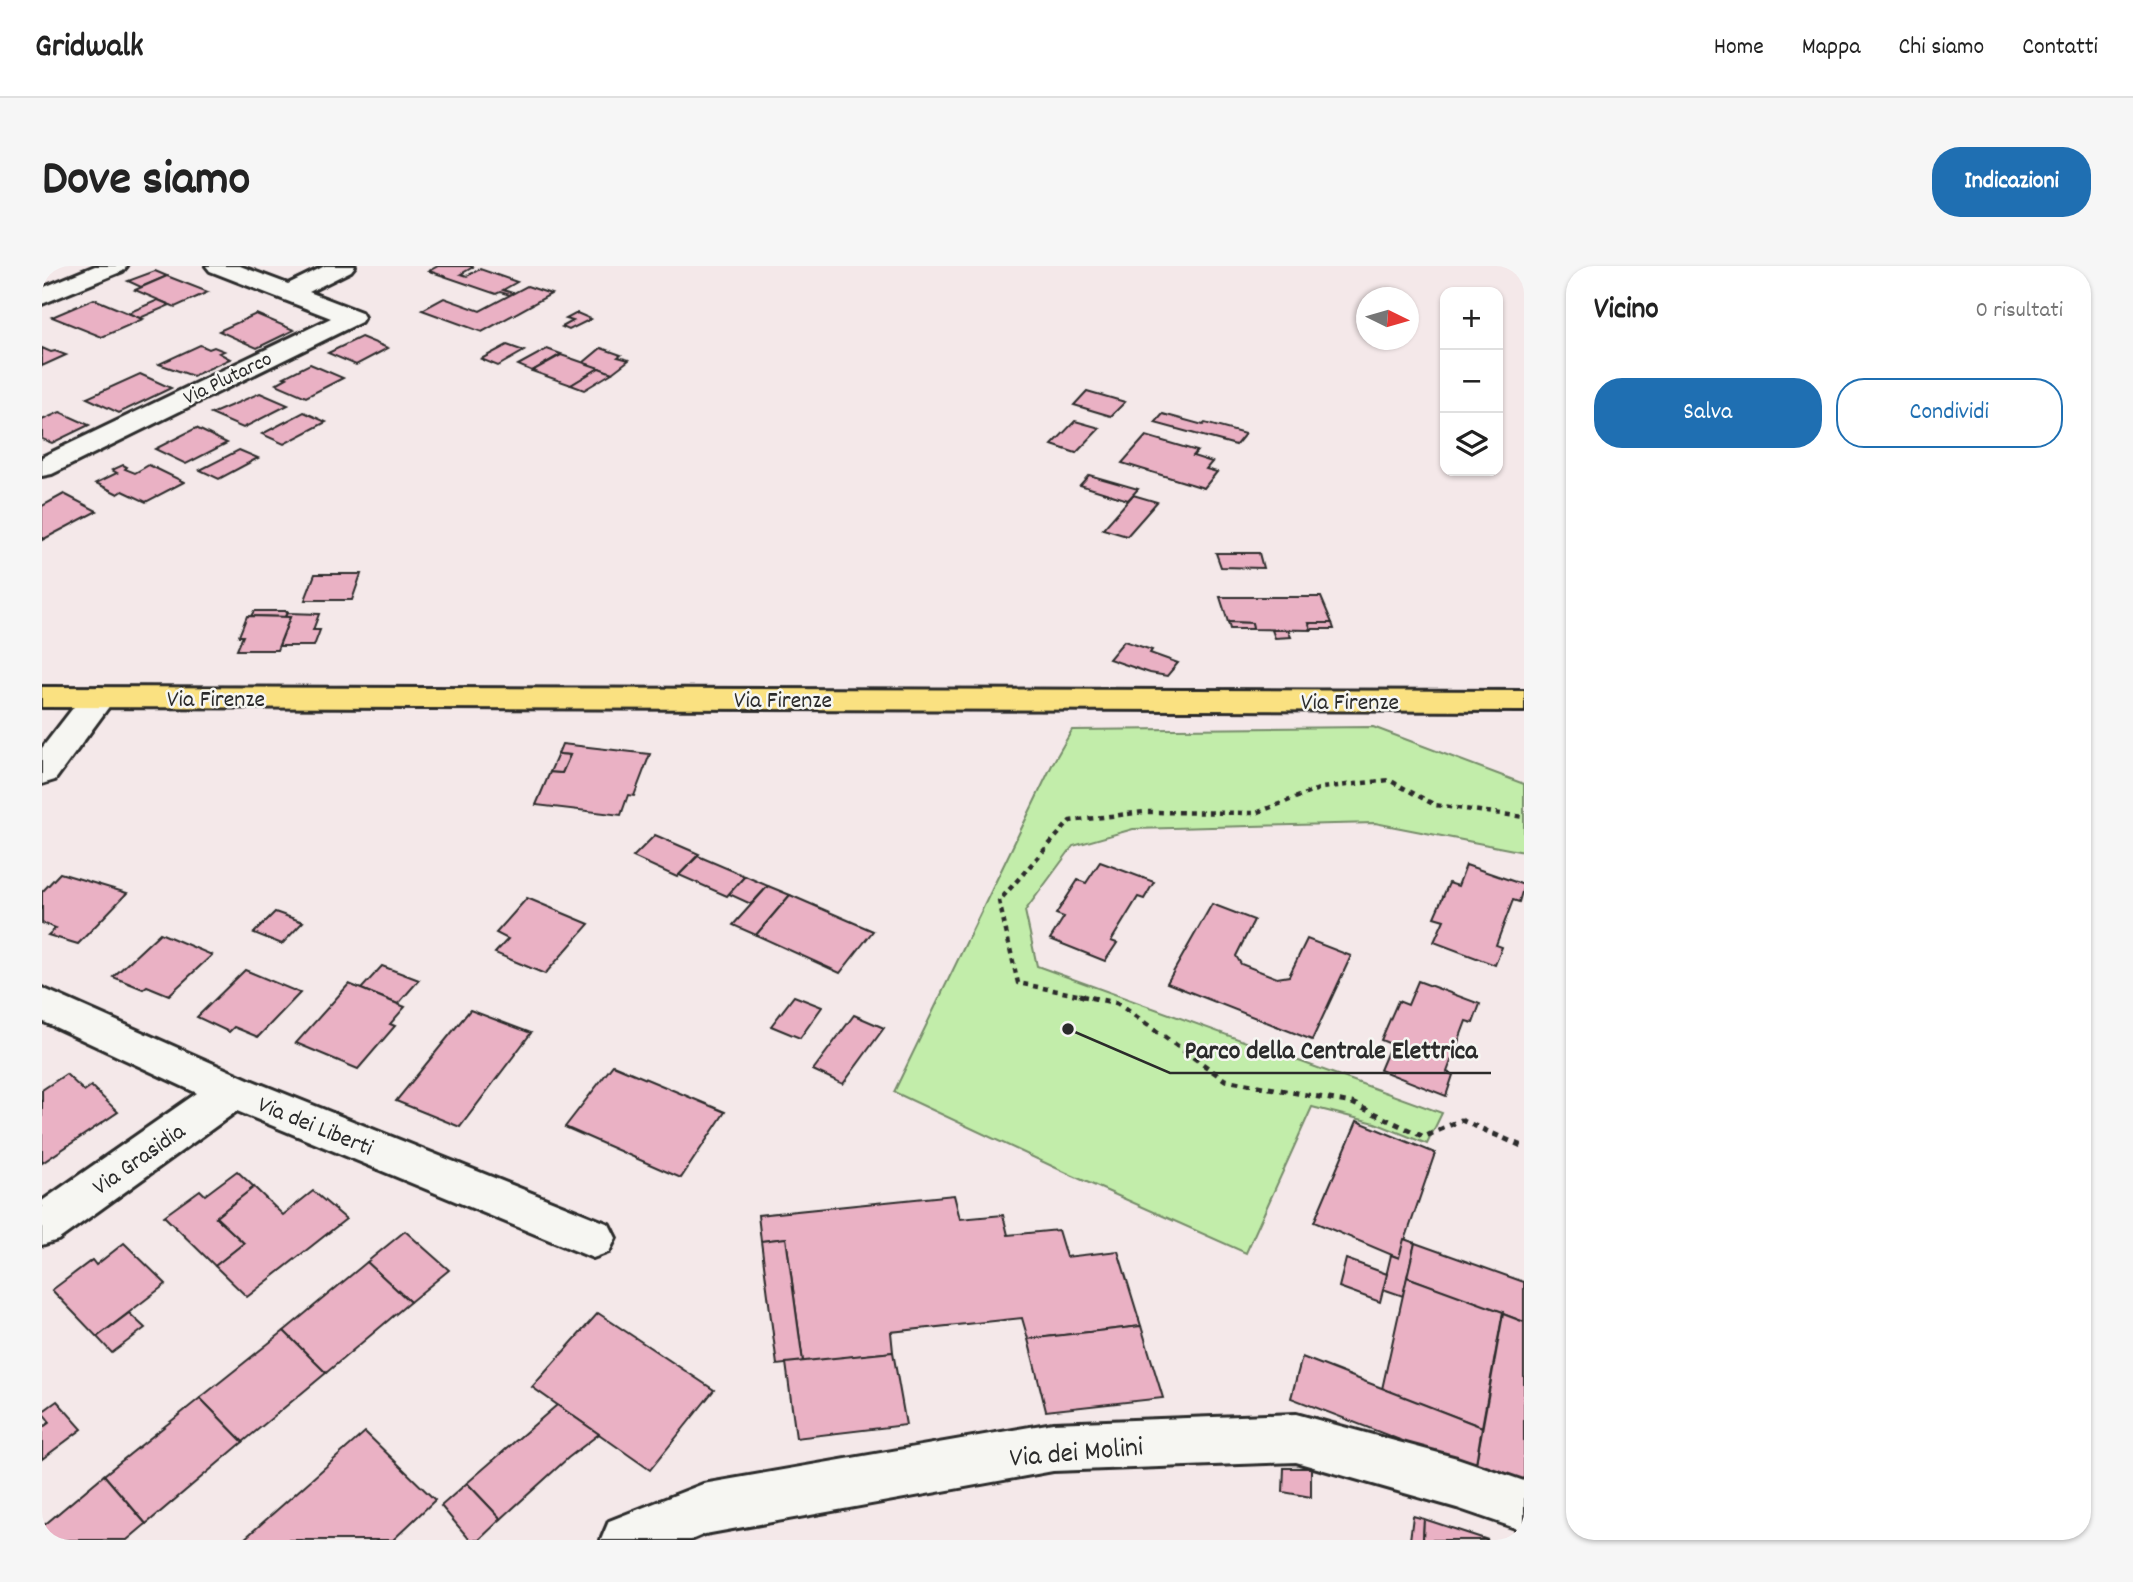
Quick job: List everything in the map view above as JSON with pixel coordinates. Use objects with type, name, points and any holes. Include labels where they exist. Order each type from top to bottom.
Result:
[{"type":"main road","name":"Via Firenze","points":[[42,697],[1524,701]]},
{"type":"street","points":[[42,297],[115,266]]},
{"type":"street","name":"Via Plutarco","points":[[42,468],[352,317],[218,266]]},
{"type":"street","points":[[289,293],[343,266]]},
{"type":"street","points":[[42,772],[99,697]]},
{"type":"street","name":"Via dei Liberti","points":[[42,1003],[233,1091],[593,1238]]},
{"type":"street","name":"Via Grasidia","points":[[42,1226],[233,1091]]},
{"type":"street","name":"Via dei Molini","points":[[628,1540],[704,1509],[1053,1447],[1296,1438],[1457,1483],[1524,1506]]},
{"type":"path","points":[[1524,817],[1435,805],[1389,780],[1321,788],[1256,813],[1144,812],[1070,821],[999,901],[1018,983],[1117,1003],[1225,1080],[1352,1103],[1424,1136],[1461,1120],[1524,1147]]},
{"type":"green space","points":[[1373,727],[1524,784],[1524,852],[1375,823],[1133,829],[1073,846],[1025,911],[1037,966],[1442,1113],[1427,1144],[1375,1123],[1312,1107],[1246,1253],[894,1092],[1053,763],[1072,730]]},
{"type":"building","points":[[438,266],[470,266],[473,267],[461,274],[467,276],[480,269],[517,282],[503,290],[513,293],[510,295],[500,292],[496,294],[429,271]]},
{"type":"building","points":[[155,271],[167,276],[141,287],[128,281]]},
{"type":"building","points":[[167,276],[208,292],[175,307],[135,290]]},
{"type":"building","points":[[527,286],[551,294],[482,332],[422,310],[444,298],[480,311]]},
{"type":"building","points":[[94,299],[143,319],[102,337],[52,317]]},
{"type":"building","points":[[158,300],[170,305],[140,318],[128,313]]},
{"type":"building","points":[[577,313],[591,319],[569,330],[562,327],[573,321],[566,319]]},
{"type":"building","points":[[256,314],[294,330],[257,348],[219,331]]},
{"type":"building","points":[[361,337],[388,348],[356,365],[328,353]]},
{"type":"building","points":[[200,345],[224,351],[219,353],[230,359],[193,376],[159,364]]},
{"type":"building","points":[[507,345],[524,351],[498,366],[481,359]]},
{"type":"building","points":[[42,348],[51,352],[66,355],[42,366]]},
{"type":"building","points":[[601,348],[629,360],[612,373],[583,363]]},
{"type":"building","points":[[547,349],[561,354],[532,371],[518,365]]},
{"type":"building","points":[[561,355],[599,368],[571,385],[532,371]]},
{"type":"building","points":[[310,364],[343,378],[306,397],[276,384],[287,378],[284,377]]},
{"type":"building","points":[[599,368],[612,373],[584,390],[571,385]]},
{"type":"building","points":[[140,374],[171,388],[119,413],[87,398]]},
{"type":"building","points":[[1087,391],[1125,402],[1111,416],[1074,405]]},
{"type":"building","points":[[260,393],[288,405],[243,428],[211,414]]},
{"type":"building","points":[[60,412],[89,425],[52,443],[42,439],[42,420]]},
{"type":"building","points":[[304,412],[326,422],[284,444],[262,434]]},
{"type":"building","points":[[1163,414],[1245,434],[1236,445],[1155,423]]},
{"type":"building","points":[[1075,421],[1100,428],[1076,453],[1052,445]]},
{"type":"building","points":[[196,428],[227,443],[186,464],[155,449]]},
{"type":"building","points":[[1146,436],[1197,451],[1193,456],[1212,462],[1206,469],[1217,472],[1204,488],[1122,463]]},
{"type":"building","points":[[239,450],[258,458],[219,479],[200,470]]},
{"type":"building","points":[[123,465],[127,467],[125,469],[135,473],[149,465],[184,482],[146,502],[123,491],[118,494],[96,483],[117,473],[112,470]]},
{"type":"building","points":[[1089,475],[1138,489],[1128,500],[1080,485]]},
{"type":"building","points":[[64,494],[97,511],[42,540],[42,506]]},
{"type":"building","points":[[1133,495],[1157,502],[1127,536],[1103,529]]},
{"type":"building","points":[[1216,553],[1259,553],[1263,568],[1221,567]]},
{"type":"building","points":[[315,574],[361,574],[352,600],[305,600]]},
{"type":"building","points":[[1220,597],[1321,597],[1332,623],[1309,623],[1311,630],[1253,629],[1252,623],[1228,622]]},
{"type":"building","points":[[254,611],[287,611],[285,617],[251,616]]},
{"type":"building","points":[[287,613],[319,614],[313,630],[320,630],[314,646],[279,646],[290,617],[285,617]]},
{"type":"building","points":[[247,616],[290,617],[277,650],[237,650]]},
{"type":"building","points":[[1228,622],[1252,623],[1253,629],[1230,629]]},
{"type":"building","points":[[1309,623],[1332,623],[1334,629],[1311,629]]},
{"type":"building","points":[[1272,630],[1288,630],[1291,637],[1275,638]]},
{"type":"building","points":[[1124,641],[1152,650],[1150,653],[1178,663],[1167,676],[1109,659]]},
{"type":"building","points":[[562,744],[650,754],[634,796],[628,795],[621,815],[536,805],[550,772],[562,773],[570,755],[558,754]]},
{"type":"building","points":[[558,754],[570,755],[562,773],[550,772]]},
{"type":"building","points":[[655,835],[699,854],[677,877],[633,857]]},
{"type":"building","points":[[698,856],[745,876],[727,896],[679,875]]},
{"type":"building","points":[[1100,862],[1154,882],[1144,899],[1138,897],[1111,941],[1117,943],[1105,961],[1050,939],[1064,917],[1056,914],[1078,880],[1086,883]]},
{"type":"building","points":[[1466,865],[1524,885],[1519,902],[1513,900],[1496,945],[1502,947],[1495,965],[1434,942],[1444,920],[1434,917],[1449,883],[1458,886]]},
{"type":"building","points":[[60,873],[127,893],[78,944],[48,935],[56,928],[42,923],[42,892]]},
{"type":"building","points":[[745,876],[768,886],[751,904],[729,894]]},
{"type":"building","points":[[768,886],[790,895],[756,935],[733,925]]},
{"type":"building","points":[[790,895],[873,931],[840,973],[756,935]]},
{"type":"building","points":[[527,898],[589,924],[545,974],[495,953],[508,939],[496,933]]},
{"type":"building","points":[[1212,904],[1254,920],[1236,956],[1241,964],[1277,978],[1289,976],[1307,939],[1351,956],[1312,1040],[1167,983]]},
{"type":"building","points":[[275,912],[303,922],[282,944],[254,933]]},
{"type":"building","points":[[160,933],[212,955],[169,995],[147,986],[143,989],[113,977]]},
{"type":"building","points":[[382,966],[419,980],[398,1004],[361,989]]},
{"type":"building","points":[[245,970],[300,993],[258,1037],[234,1027],[229,1032],[197,1017]]},
{"type":"building","points":[[1418,981],[1480,1004],[1473,1023],[1466,1021],[1447,1072],[1453,1075],[1446,1096],[1380,1070],[1391,1044],[1381,1040],[1398,1001],[1408,1005]]},
{"type":"building","points":[[349,984],[405,1007],[390,1024],[395,1026],[358,1069],[296,1043]]},
{"type":"building","points":[[794,996],[822,1007],[800,1038],[771,1026]]},
{"type":"building","points":[[470,1010],[531,1033],[460,1127],[396,1101]]},
{"type":"building","points":[[854,1015],[884,1028],[843,1084],[813,1070]]},
{"type":"building","points":[[613,1065],[725,1112],[681,1178],[565,1127]]},
{"type":"building","points":[[66,1074],[84,1091],[91,1086],[118,1112],[42,1163],[42,1090]]},
{"type":"building","points":[[1357,1121],[1435,1153],[1399,1258],[1314,1222]]},
{"type":"building","points":[[237,1171],[254,1187],[216,1217],[244,1243],[215,1266],[164,1216],[200,1190],[205,1195]]},
{"type":"building","points":[[254,1187],[283,1215],[313,1191],[346,1219],[247,1297],[215,1266],[244,1243],[216,1217]]},
{"type":"building","points":[[954,1195],[960,1219],[1003,1215],[1008,1235],[1058,1230],[1066,1257],[1118,1251],[1141,1326],[1028,1339],[1022,1318],[891,1332],[893,1352],[803,1362],[786,1238],[761,1241],[758,1215]]},
{"type":"building","points":[[405,1231],[449,1270],[410,1302],[367,1262]]},
{"type":"building","points":[[786,1238],[803,1362],[777,1365],[761,1241]]},
{"type":"building","points":[[1404,1239],[1415,1243],[1403,1296],[1383,1289],[1391,1255],[1399,1258]]},
{"type":"building","points":[[124,1243],[166,1284],[97,1337],[52,1290],[92,1260],[96,1265]]},
{"type":"building","points":[[1415,1243],[1524,1282],[1524,1322],[1407,1277]]},
{"type":"building","points":[[1346,1259],[1387,1274],[1380,1302],[1339,1287]]},
{"type":"building","points":[[367,1262],[410,1302],[326,1373],[284,1331]]},
{"type":"building","points":[[1407,1277],[1503,1312],[1482,1427],[1382,1389]]},
{"type":"building","points":[[129,1313],[145,1328],[112,1353],[97,1337]]},
{"type":"building","points":[[598,1313],[714,1390],[650,1470],[532,1387]]},
{"type":"building","points":[[1503,1314],[1524,1322],[1524,1489],[1475,1469]]},
{"type":"building","points":[[1141,1326],[1163,1398],[1046,1411],[1028,1339]]},
{"type":"building","points":[[284,1331],[326,1373],[243,1442],[200,1398]]},
{"type":"building","points":[[893,1352],[906,1425],[796,1438],[786,1363]]},
{"type":"building","points":[[1302,1357],[1482,1427],[1475,1469],[1291,1398]]},
{"type":"building","points":[[200,1398],[243,1442],[146,1524],[104,1475]]},
{"type":"building","points":[[57,1401],[82,1429],[42,1459],[42,1428],[50,1422],[42,1412]]},
{"type":"building","points":[[557,1405],[599,1434],[568,1458],[501,1519],[467,1483]]},
{"type":"building","points":[[365,1432],[435,1500],[393,1540],[243,1540]]},
{"type":"building","points":[[1284,1468],[1311,1468],[1311,1497],[1283,1492]]},
{"type":"building","points":[[104,1475],[146,1524],[127,1540],[42,1540],[42,1527]]},
{"type":"building","points":[[467,1483],[501,1519],[479,1540],[470,1540],[441,1506]]},
{"type":"building","points":[[1413,1516],[1424,1519],[1423,1540],[1410,1540]]},
{"type":"building","points":[[1424,1519],[1488,1540],[1423,1540]]},
{"type":"place","name":"Parco della Centrale Elettrica","points":[[1068,1029]]}]
